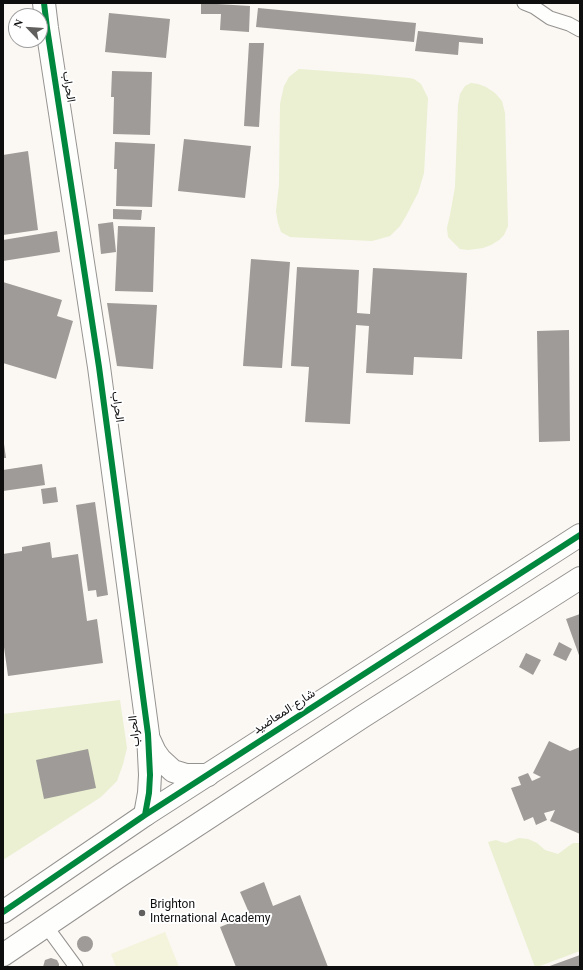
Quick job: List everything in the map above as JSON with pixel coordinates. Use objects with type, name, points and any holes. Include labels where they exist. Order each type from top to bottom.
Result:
[{"type":"street","name":"الحراب","points":[[44,3],[99,367],[148,734],[150,775],[149,793],[145,815]]},
{"type":"street","name":"شارع المعاضيد","points":[[3,912],[145,815],[580,535]]},
{"type":"street","points":[[3,955],[362,717],[580,578]]},
{"type":"street","name":"الحراب","points":[[148,734],[154,752],[174,771],[186,775],[208,775]]},
{"type":"lane","points":[[524,3],[534,7],[550,18],[569,24],[580,30]]},
{"type":"lane","points":[[46,926],[76,967]]},
{"type":"green space","points":[[299,69],[409,78],[414,79],[421,84],[428,98],[424,173],[418,193],[406,216],[400,226],[390,236],[372,241],[290,237],[281,232],[276,211],[279,185],[280,104],[284,86],[289,77]]},
{"type":"green space","points":[[471,83],[486,87],[495,93],[502,101],[505,113],[508,226],[504,235],[491,245],[483,248],[468,250],[460,249],[448,237],[447,228],[455,187],[458,105],[460,94],[465,86]]},
{"type":"green space","points":[[120,700],[127,748],[117,781],[101,797],[3,860],[3,714]]},
{"type":"green space","points":[[519,838],[528,839],[537,843],[545,850],[558,854],[573,843],[580,843],[580,951],[537,967],[535,967],[488,842],[496,840],[506,843]]},
{"type":"green space","points":[[165,932],[179,967],[116,967],[111,954]]},
{"type":"building","points":[[201,3],[250,6],[249,32],[220,30],[221,14],[201,14]]},
{"type":"building","points":[[258,8],[416,23],[414,42],[256,27]]},
{"type":"building","points":[[109,13],[170,19],[166,58],[105,52]]},
{"type":"building","points":[[418,31],[483,38],[483,44],[459,42],[458,55],[415,51]]},
{"type":"building","points":[[249,43],[264,43],[259,127],[244,126]]},
{"type":"building","points":[[112,71],[152,72],[150,135],[113,134],[114,97],[111,97]]},
{"type":"building","points":[[184,139],[251,146],[245,198],[178,191]]},
{"type":"building","points":[[115,142],[155,144],[152,207],[116,206],[117,169],[114,169]]},
{"type":"building","points":[[28,151],[38,230],[3,235],[3,155]]},
{"type":"building","points":[[113,209],[142,210],[141,220],[113,219]]},
{"type":"building","points":[[113,222],[116,252],[101,254],[98,224]]},
{"type":"building","points":[[118,226],[155,227],[153,292],[115,291]]},
{"type":"building","points":[[57,231],[60,252],[3,261],[3,240]]},
{"type":"building","points":[[251,259],[290,262],[282,368],[243,366]]},
{"type":"building","points":[[297,267],[359,270],[357,313],[370,314],[373,268],[467,273],[462,359],[414,357],[413,375],[366,373],[369,326],[356,325],[350,424],[305,422],[309,367],[291,366]]},
{"type":"building","points":[[3,282],[62,300],[57,316],[73,321],[56,379],[3,363]]},
{"type":"building","points":[[107,303],[157,305],[153,369],[117,366]]},
{"type":"building","points":[[569,330],[570,441],[539,442],[537,331]]},
{"type":"building","points":[[4,444],[6,458],[3,458]]},
{"type":"building","points":[[42,464],[45,485],[3,491],[3,470]]},
{"type":"building","points":[[56,487],[58,502],[43,504],[41,489]]},
{"type":"building","points":[[95,502],[108,595],[97,597],[96,590],[88,591],[76,505]]},
{"type":"building","points":[[50,542],[52,558],[78,554],[87,621],[97,619],[103,663],[8,676],[3,640],[3,554],[22,551],[22,547]]},
{"type":"building","points":[[580,614],[580,658],[566,619]]},
{"type":"building","points":[[559,642],[572,649],[566,661],[553,655]]},
{"type":"building","points":[[526,653],[541,660],[533,675],[519,667]]},
{"type":"building","points":[[549,741],[570,751],[580,747],[580,834],[550,821],[555,810],[544,813],[547,820],[536,825],[533,817],[524,821],[511,788],[521,785],[518,777],[528,773],[532,781],[541,777],[533,773]]},
{"type":"building","points":[[88,749],[96,788],[44,799],[36,760]]},
{"type":"building","points":[[264,882],[273,906],[300,895],[328,967],[236,967],[220,927],[250,915],[240,892]]},
{"type":"building","points":[[85,936],[91,938],[93,944],[91,950],[85,952],[79,950],[77,944],[79,938]]},
{"type":"building","points":[[580,955],[580,967],[547,967]]},
{"type":"building","points":[[51,958],[57,960],[59,967],[43,967],[45,960]]},
{"type":"cycle path","points":[[44,3],[99,367],[148,734],[150,775],[149,793],[145,815]]},
{"type":"cycle path","points":[[3,912],[145,815],[580,535]]},
{"type":"place","name":"Brighton International Academy","points":[[142,913]]}]
